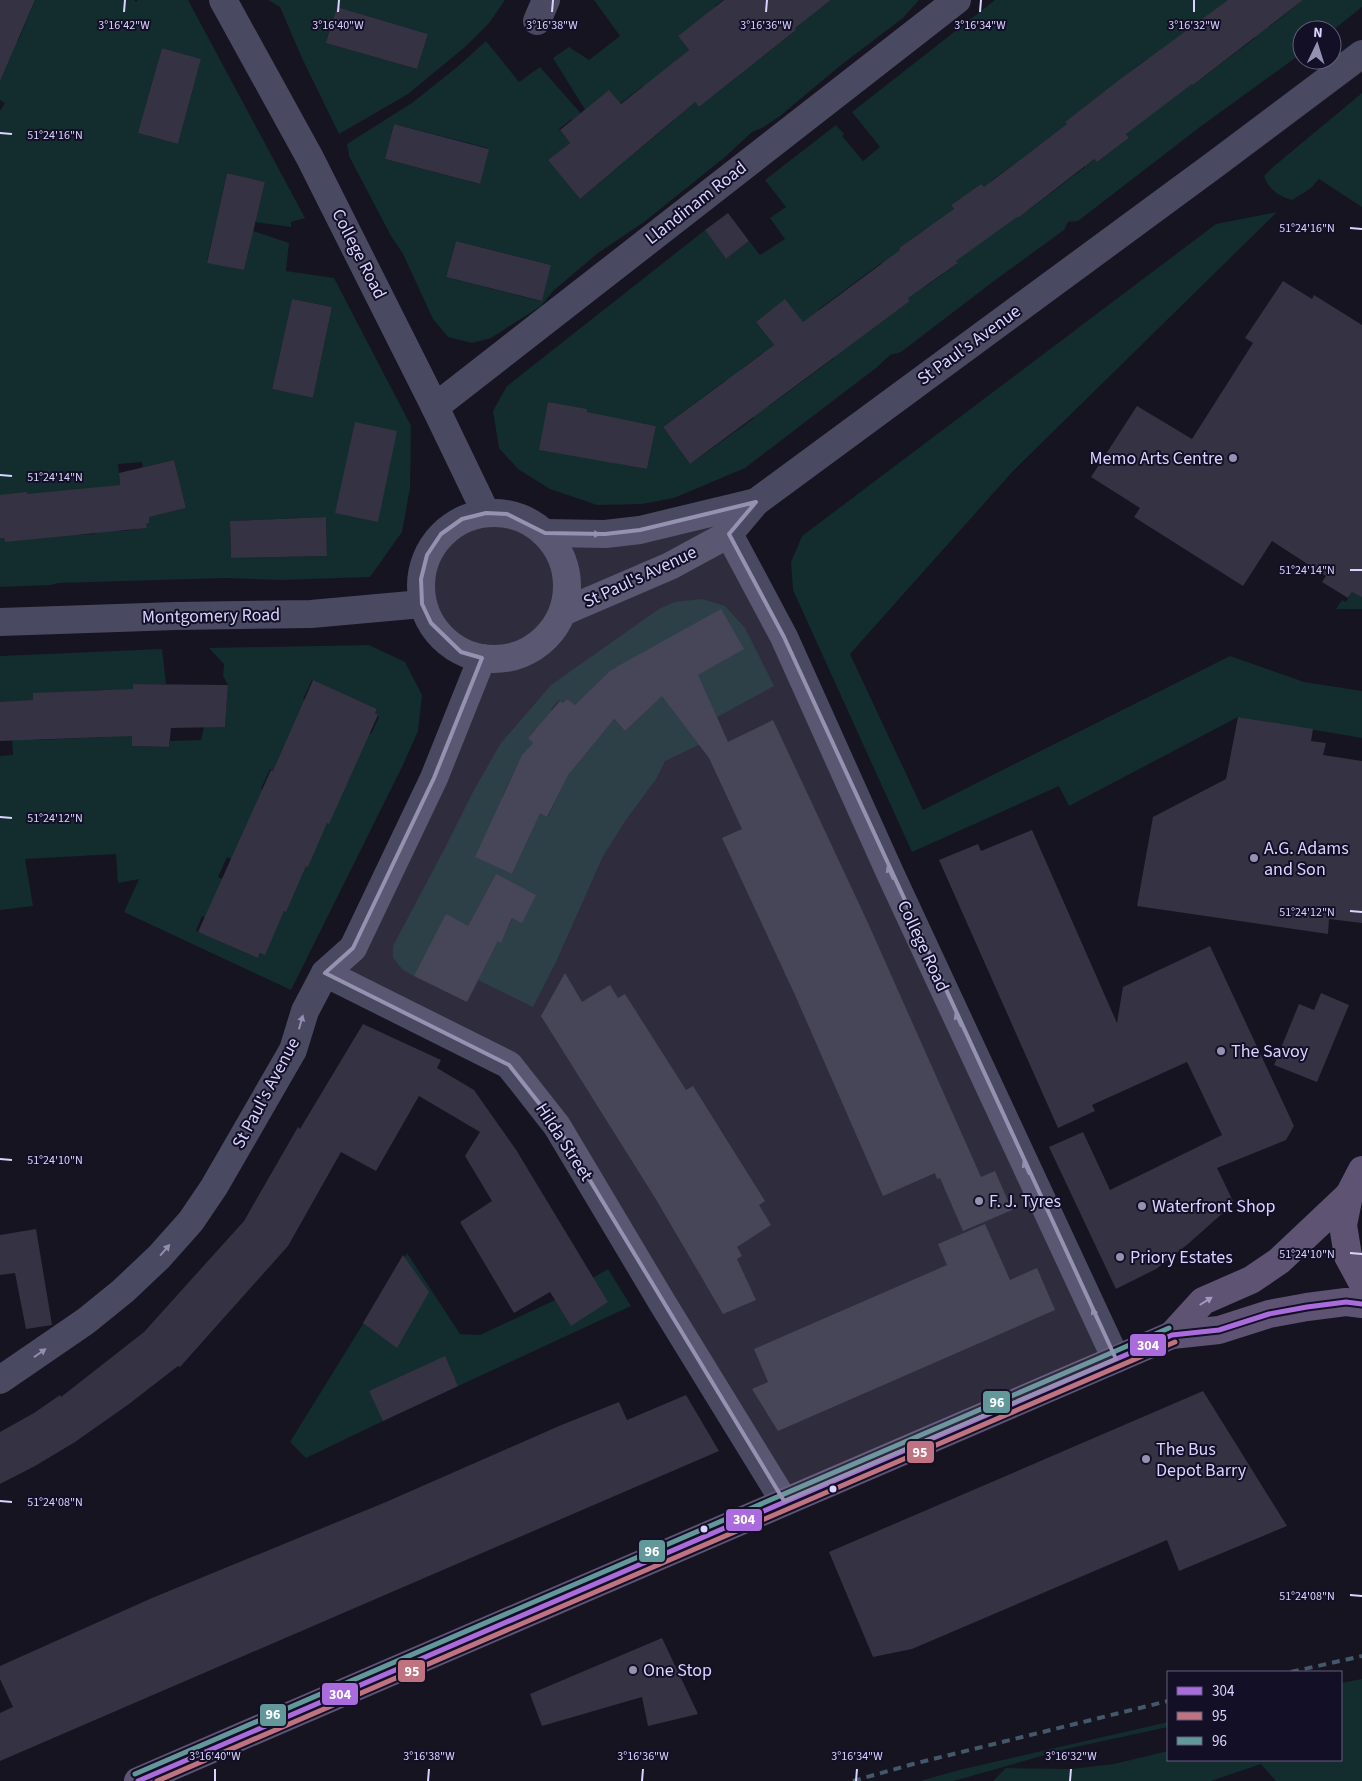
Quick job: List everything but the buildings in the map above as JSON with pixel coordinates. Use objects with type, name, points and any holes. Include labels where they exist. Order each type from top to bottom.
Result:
[{"type":"main road","points":[[1362,1170],[1349,1195],[1343,1225],[1348,1256],[1362,1282]]},
{"type":"main road","points":[[1172,1335],[1203,1302],[1251,1280],[1279,1261],[1349,1195]]},
{"type":"main road","points":[[138,1781],[1172,1335],[1219,1330],[1269,1314],[1346,1302],[1362,1304]]},
{"type":"street","name":"College Road","points":[[224,0],[310,158],[435,406],[486,513]]},
{"type":"street","name":"Llandinam Road","points":[[435,406],[957,0]]},
{"type":"street","name":"St Paul's Avenue","points":[[563,612],[670,566],[729,534],[756,502],[1362,54]]},
{"type":"street","points":[[545,533],[605,534],[640,530],[756,502]]},
{"type":"street","points":[[486,513],[514,516],[527,521],[545,533],[558,550],[566,570],[568,591],[563,612],[550,634],[531,650],[507,658],[482,658],[461,652],[444,640],[430,624],[422,604],[420,579],[427,555],[441,534],[462,519],[486,513]]},
{"type":"street","name":"College Road","points":[[729,534],[784,637],[898,891],[1116,1359]]},
{"type":"street","name":"Montgomery Road","points":[[0,622],[311,614],[422,604]]},
{"type":"street","name":"St Paul's Avenue","points":[[0,1380],[86,1321],[123,1290],[159,1257],[190,1221],[219,1180],[293,1050],[304,1011],[325,973],[353,948],[434,778],[482,658]]},
{"type":"street","name":"Hilda Street","points":[[325,973],[509,1065],[557,1126],[784,1501]]},
{"type":"highlighted area","points":[[756,502],[729,534],[784,637],[1116,1359],[784,1501],[557,1126],[509,1065],[325,973],[353,948],[434,778],[482,658],[461,652],[431,623],[422,604],[421,579],[427,555],[441,534],[462,519],[486,513],[507,514],[545,533],[605,534],[640,530]]},
{"type":"green space","points":[[35,0],[134,0],[136,2],[138,0],[188,0],[305,218],[291,222],[291,227],[255,222],[265,182],[227,173],[207,262],[244,270],[253,231],[289,243],[286,271],[334,278],[411,426],[410,488],[402,532],[370,577],[281,580],[225,578],[58,583],[0,587],[0,538],[4,538],[5,542],[0,495],[0,111],[5,103],[0,100],[0,33],[18,41]],"holes":[[[162,48],[201,59],[178,144],[139,133]],[[292,299],[332,307],[313,398],[272,389]],[[174,460],[186,508],[157,515],[145,467]],[[142,462],[149,523],[146,524],[146,528],[123,531],[95,529],[95,534],[74,535],[74,532],[120,485],[118,464]],[[326,517],[327,556],[231,558],[230,521]]]},
{"type":"green space","points":[[268,0],[505,0],[489,23],[465,47],[408,94],[339,134],[302,58],[280,7]],"holes":[[[337,7],[428,34],[417,69],[327,43]]]},
{"type":"green space","points":[[594,0],[723,0],[715,6],[726,19],[693,25],[678,36],[689,50],[667,68],[699,107],[796,30],[772,0],[814,0],[821,8],[831,0],[919,0],[903,18],[841,65],[780,116],[752,132],[725,157],[644,222],[598,253],[553,291],[541,306],[491,338],[472,343],[448,337],[433,319],[403,254],[391,236],[349,156],[347,144],[412,103],[486,41],[519,82],[540,67],[592,126],[583,133],[572,119],[559,129],[570,143],[549,160],[580,199],[673,121],[643,86],[594,124],[553,58],[569,47],[589,60],[620,36]],"holes":[[[394,124],[488,148],[479,184],[385,159]],[[456,241],[551,265],[541,301],[446,277]]]},
{"type":"green space","points":[[995,0],[1248,0],[1269,27],[1303,0],[1362,0],[1362,7],[1342,23],[1342,20],[1292,20],[1292,60],[1200,127],[1078,221],[1068,222],[1064,230],[901,352],[890,355],[876,368],[745,468],[674,498],[642,504],[597,505],[550,489],[518,469],[499,448],[493,411],[507,386],[705,230],[726,259],[749,241],[760,255],[785,239],[770,218],[786,207],[765,180],[836,125],[844,134],[842,136],[863,161],[880,147],[852,112]],"holes":[[[1227,1],[1255,38],[1193,85],[1164,50]],[[1147,59],[1175,96],[1121,128],[1129,138],[1097,162],[1065,122]],[[1058,131],[1085,167],[1018,218],[990,182]],[[981,184],[1008,223],[950,253],[957,264],[926,286],[899,248],[927,228],[958,215],[951,205]],[[881,263],[910,301],[846,348],[818,310]],[[806,321],[834,358],[769,406],[741,369],[774,345],[756,322],[803,323]],[[726,380],[754,418],[690,464],[663,427]],[[548,402],[618,429],[620,419],[656,426],[647,469],[614,463]]]},
{"type":"green space","points":[[1362,93],[1362,207],[1319,179],[1311,188],[1292,200],[1282,197],[1275,192],[1264,176]]},
{"type":"green space","points":[[1277,212],[1013,471],[850,654],[923,810],[1230,656],[1304,682],[1362,691],[1362,738],[1238,717],[1069,806],[1059,786],[912,852],[793,590],[791,562],[802,536],[1216,224]]},
{"type":"green space","points":[[1362,586],[1362,609],[1336,609],[1342,600],[1346,602],[1352,592]]},
{"type":"green space","points":[[702,599],[725,606],[745,628],[774,686],[717,717],[724,733],[665,761],[656,779],[625,821],[603,856],[555,964],[533,1007],[478,980],[498,941],[501,942],[513,918],[496,874],[468,926],[414,976],[403,970],[393,958],[393,946],[474,790],[501,743],[551,685],[659,609],[675,602]],"holes":[[[615,667],[652,705],[625,731],[588,693]],[[567,699],[605,730],[529,747],[533,743],[528,738],[535,729],[540,733],[556,714],[551,709],[559,700],[563,703]],[[519,762],[563,784],[548,817],[503,795]],[[495,815],[531,832],[512,874],[476,857]]]},
{"type":"green space","points":[[369,645],[405,662],[422,695],[418,731],[291,990],[124,912],[139,879],[118,883],[116,854],[25,859],[33,906],[0,910],[0,756],[13,755],[10,702],[0,703],[0,656],[162,649],[166,684],[133,684],[132,746],[169,747],[170,741],[201,740],[204,727],[225,726],[228,685],[223,676],[224,664],[209,648]],"holes":[[[312,680],[377,709],[375,713],[379,717],[371,734],[303,699]],[[103,690],[106,737],[35,740],[33,694]],[[270,769],[335,798],[279,797],[261,789]],[[227,857],[284,883],[285,912],[281,910],[258,958],[196,931],[202,916],[221,924],[236,885],[218,877]]]},
{"type":"green space","points":[[407,1253],[460,1334],[480,1335],[555,1300],[608,1269],[631,1306],[306,1458],[290,1442]]},
{"type":"green space","points":[[1362,1679],[1362,1781],[1276,1781],[1261,1764],[1211,1781],[993,1781],[1006,1768],[1071,1769],[1114,1764],[1167,1751],[1167,1761],[1342,1761],[1342,1683]]},
{"type":"green space","points":[[1167,1722],[1167,1727],[1066,1749],[954,1781],[920,1781],[959,1770]]},
{"type":"railway","points":[[1295,1671],[1362,1656]]},
{"type":"railway","points":[[853,1781],[913,1764],[1167,1701]]},
{"type":"transit line","name":"304","points":[[138,1781],[1172,1335],[1219,1330],[1269,1314],[1307,1307],[1346,1302],[1362,1304]]},
{"type":"transit line","name":"96","points":[[135,1774],[1169,1328]]},
{"type":"transit line","name":"95","points":[[157,1781],[1175,1342]]},
{"type":"place","name":"Memo Arts Centre","points":[[1233,458]]},
{"type":"place","name":"A.G. Adams and Son","points":[[1254,858]]},
{"type":"place","name":"The Savoy","points":[[1221,1051]]},
{"type":"place","name":"F. J. Tyres","points":[[979,1201]]},
{"type":"place","name":"Waterfront Shop","points":[[1142,1206]]},
{"type":"place","name":"Priory Estates","points":[[1120,1257]]},
{"type":"place","name":"The Bus Depot Barry","points":[[1146,1459]]},
{"type":"place","name":"One Stop","points":[[633,1670]]}]
